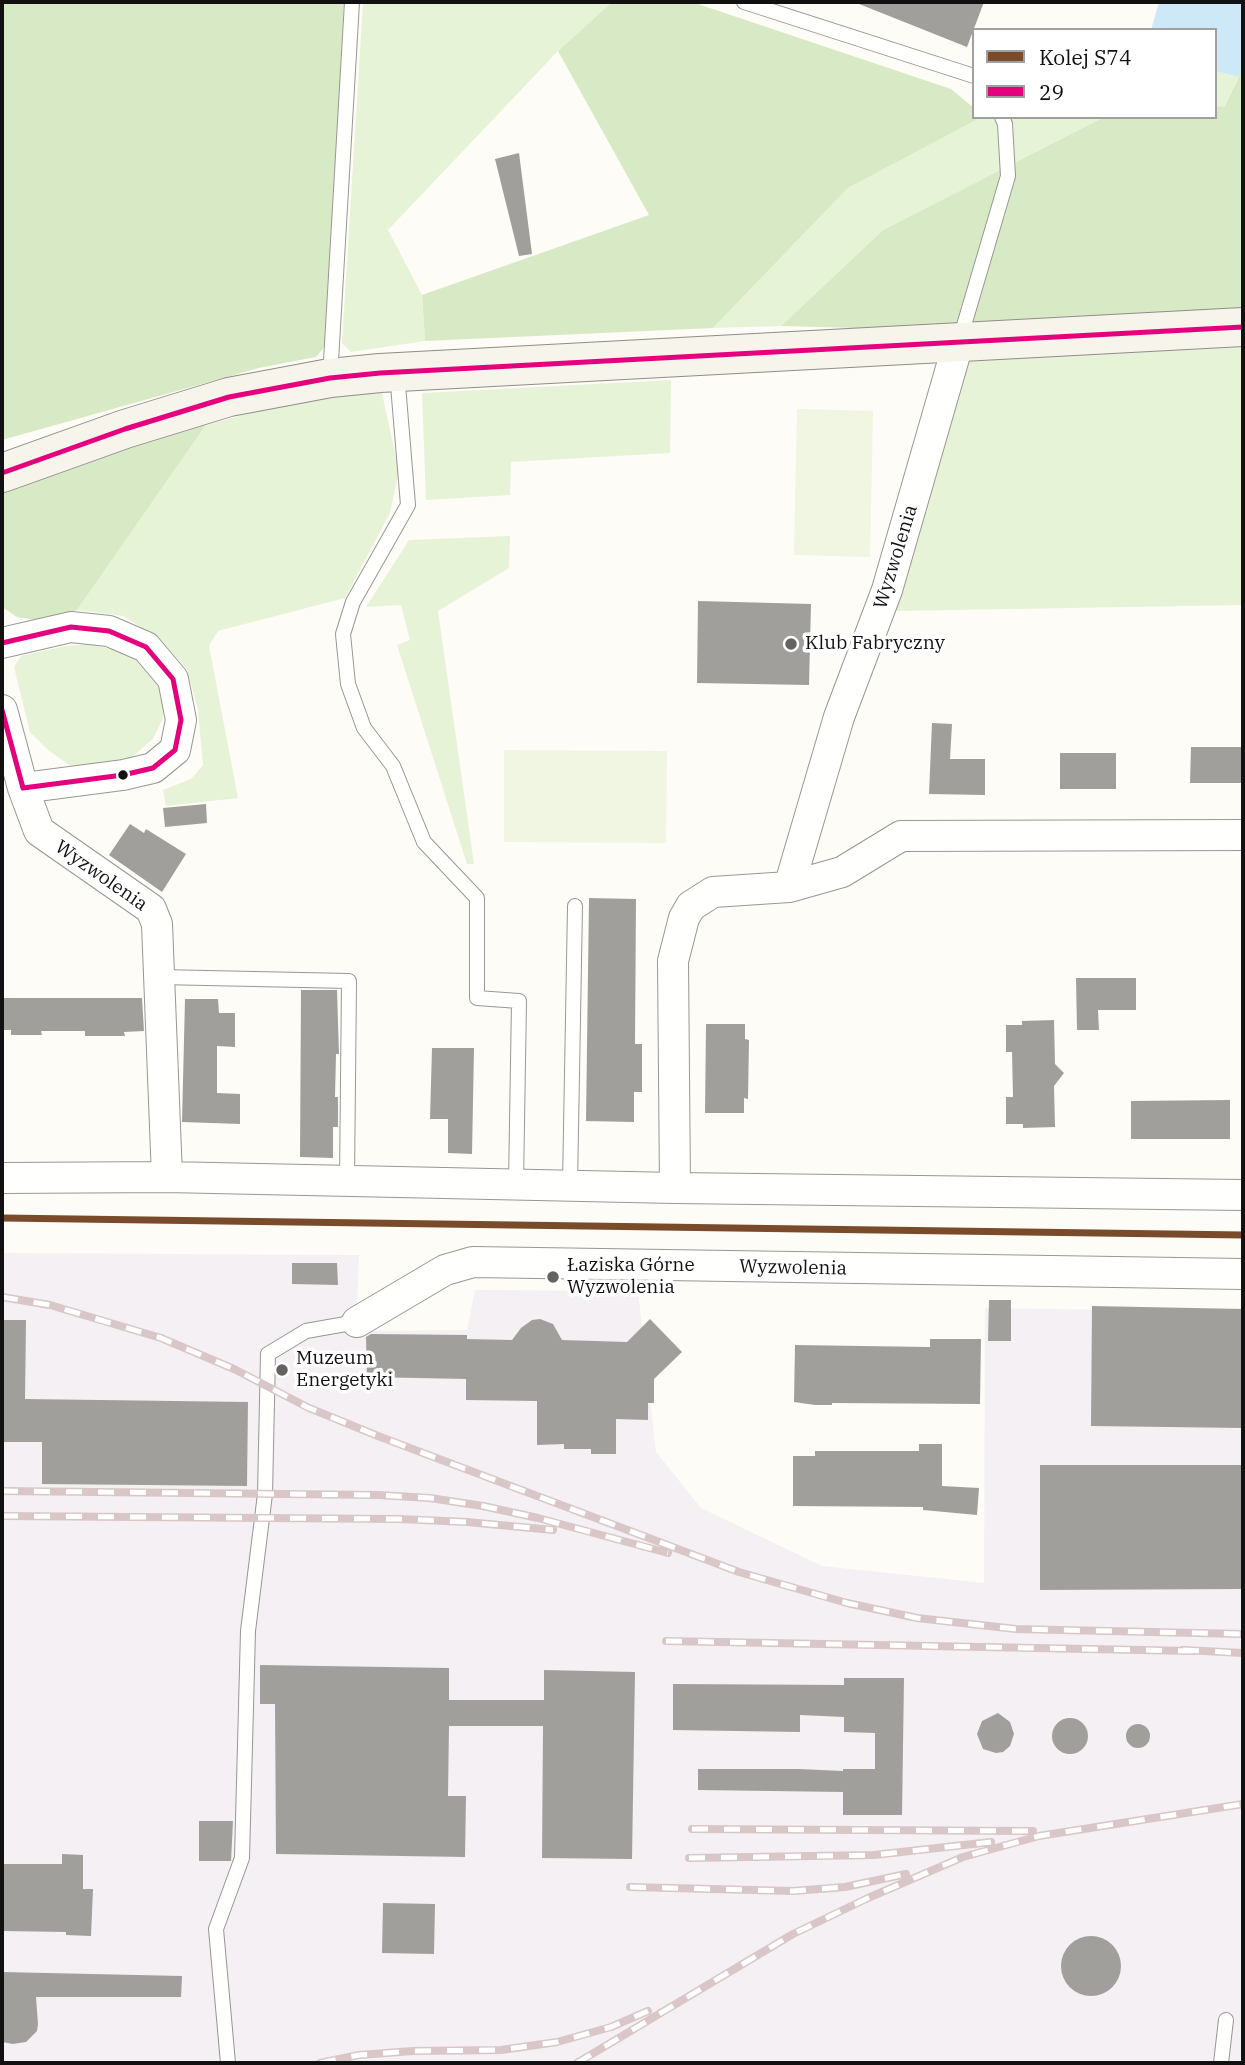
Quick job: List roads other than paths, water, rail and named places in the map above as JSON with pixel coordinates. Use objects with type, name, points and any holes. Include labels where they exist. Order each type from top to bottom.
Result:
[{"type":"street","points":[[2,473],[125,429],[229,397],[330,378],[397,372],[1243,327]]},
{"type":"street","name":"Wyzwolenia","points":[[789,887],[839,717],[887,590],[958,344]]},
{"type":"street","points":[[2,643],[71,627],[109,631],[146,647],[173,679],[181,720],[175,750],[153,768],[123,775],[23,788]]},
{"type":"street","name":"Wyzwolenia","points":[[2,710],[23,788],[39,831],[151,909],[157,924],[167,1177]]},
{"type":"street","points":[[675,1188],[673,961],[684,918],[691,906],[713,892],[789,887],[842,872],[901,836],[1243,835]]},
{"type":"street","points":[[2,1178],[167,1177],[675,1188],[1243,1195]]},
{"type":"street","name":"Wyzwolenia","points":[[358,1322],[445,1270],[473,1262],[1243,1274]]},
{"type":"lane","points":[[330,378],[352,2]]},
{"type":"lane","points":[[744,2],[972,75]]},
{"type":"lane","points":[[958,344],[1008,176],[1003,119]]},
{"type":"lane","points":[[397,372],[408,505],[353,602],[343,634],[348,684],[364,728],[393,766],[424,842],[477,898],[477,998],[519,1001],[516,1184]]},
{"type":"lane","points":[[570,1185],[575,906]]},
{"type":"lane","points":[[159,977],[349,981],[347,1180]]},
{"type":"lane","points":[[228,2063],[216,1929],[242,1858],[248,1631],[265,1494],[268,1354],[306,1331],[358,1322]]},
{"type":"lane","points":[[1222,2063],[1226,2020]]},
{"type":"water","points":[[1159,2],[1243,2],[1243,63],[1239,77],[1217,72],[1217,28],[1152,28]]},
{"type":"railway","points":[[2,1297],[50,1305],[161,1338],[234,1369],[309,1408],[378,1436],[739,1572],[847,1603],[917,1618],[1016,1629],[1243,1634]]},
{"type":"railway","points":[[2,1491],[378,1495],[430,1498],[538,1518],[668,1553]]},
{"type":"railway","points":[[2,1516],[399,1519],[553,1530]]},
{"type":"railway","points":[[666,1641],[1193,1651]]},
{"type":"railway","points":[[1183,1650],[1243,1653]]},
{"type":"railway","points":[[577,2063],[793,1934],[963,1857],[1039,1836],[1243,1804]]},
{"type":"railway","points":[[692,1829],[1033,1831]]},
{"type":"railway","points":[[689,1858],[874,1855],[991,1842]]},
{"type":"railway","points":[[630,1887],[793,1891],[845,1887],[906,1874]]},
{"type":"railway","points":[[320,2063],[359,2055],[501,2050],[557,2042],[611,2027],[648,2011]]},
{"type":"rail line","name":"S74","points":[[2,1218],[1243,1235]]},
{"type":"place","name":"Klub Fabryczny","points":[[791,644]]},
{"type":"place","name":"Łaziska Górne Wyzwolenia","points":[[553,1277]]},
{"type":"place","name":"Muzeum Energetyki","points":[[282,1370]]}]
